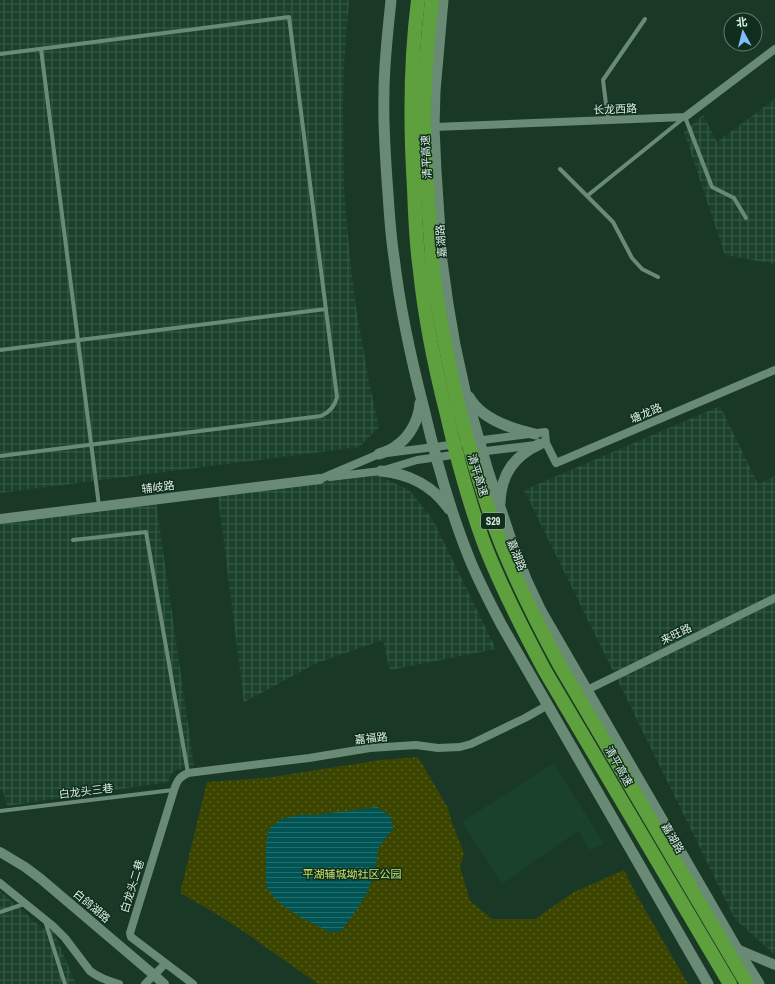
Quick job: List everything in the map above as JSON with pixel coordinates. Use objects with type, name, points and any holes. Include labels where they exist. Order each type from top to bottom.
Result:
[{"type":"highway","name":"清平高速","points":[[418,0],[413,50],[411,112],[416,236],[428,328],[439,384],[473,512],[502,586],[522,628],[730,984]]},
{"type":"highway","name":"清平高速","points":[[432,0],[424,106],[424,135],[431,248],[436,292],[455,391],[488,510],[518,584],[537,624],[747,984]]},
{"type":"main road","points":[[391,0],[386,53],[384,119],[388,200],[393,256],[406,335],[435,452],[453,515],[470,562],[501,624],[708,984]]},
{"type":"main road","name":"嘉湖路","points":[[443,0],[435,92],[434,127],[442,261],[448,304],[465,391],[500,507],[526,579],[541,611],[737,949],[759,984]]},
{"type":"main road","points":[[465,391],[477,408],[492,419],[511,428],[540,433]]},
{"type":"main road","points":[[379,454],[397,446],[410,432],[419,414],[420,394]]},
{"type":"main road","points":[[500,507],[501,487],[509,469],[522,454],[529,449],[543,444]]},
{"type":"main road","points":[[381,471],[402,474],[421,483],[438,496],[453,515]]},
{"type":"street","points":[[685,117],[775,49]]},
{"type":"street","name":"长龙西路","points":[[434,127],[685,117]]},
{"type":"street","name":"塘龙路","points":[[540,433],[543,444],[556,463],[775,370]]},
{"type":"street","points":[[320,479],[379,454],[435,452],[481,446],[540,433]]},
{"type":"street","points":[[481,446],[543,444]]},
{"type":"street","points":[[320,479],[381,471],[416,460],[435,452]]},
{"type":"street","name":"辅岐路","points":[[0,519],[320,479]]},
{"type":"street","name":"来旺路","points":[[587,690],[775,598]]},
{"type":"street","name":"嘉福路","points":[[188,773],[308,758],[370,748],[416,745],[438,748],[460,747],[471,744],[525,718],[548,705]]},
{"type":"street","name":"白龙头二巷","points":[[188,773],[179,778],[174,790],[130,933],[131,937],[192,984]]},
{"type":"street","name":"白鸽湖路","points":[[0,852],[25,867],[41,879],[164,984]]},
{"type":"street","points":[[0,883],[53,926],[65,938],[95,975],[119,984]]},
{"type":"street","points":[[737,949],[775,966]]},
{"type":"street","points":[[145,984],[165,964]]},
{"type":"lane","points":[[0,54],[289,17],[337,397],[333,406],[326,414],[321,416],[0,456]]},
{"type":"lane","points":[[608,120],[603,80],[645,19]]},
{"type":"lane","points":[[41,48],[99,506]]},
{"type":"lane","points":[[587,196],[685,117],[712,187],[734,198],[746,218]]},
{"type":"lane","points":[[560,169],[613,222],[632,258],[642,269],[658,277]]},
{"type":"lane","points":[[0,350],[326,309]]},
{"type":"lane","points":[[73,540],[146,532],[188,773]]},
{"type":"lane","name":"白龙头三巷","points":[[0,811],[174,790]]},
{"type":"lane","points":[[0,912],[26,903]]},
{"type":"lane","points":[[0,908],[6,910]]},
{"type":"lane","points":[[44,919],[65,984]]},
{"type":"shaded area","points":[[0,0],[349,0],[344,65],[344,187],[356,308],[370,387],[379,427],[359,447],[0,493]]},
{"type":"shaded area","points":[[775,99],[775,264],[725,255],[684,132],[703,115],[717,142]]},
{"type":"shaded area","points":[[720,406],[758,484],[775,476],[775,955],[735,919],[524,490]]},
{"type":"shaded area","points":[[379,476],[409,490],[433,520],[496,649],[390,670],[383,640],[317,663],[244,702],[218,496],[293,485]]},
{"type":"shaded area","points":[[156,502],[194,766],[173,771],[168,782],[7,806],[3,790],[0,791],[0,524]]},
{"type":"shaded area","points":[[554,763],[604,844],[590,850],[578,831],[502,884],[462,822]]},
{"type":"shaded area","points":[[0,891],[43,929],[52,928],[76,984],[0,984]]},
{"type":"green space","name":"平湖辅城坳社区公园","points":[[418,757],[448,808],[464,853],[460,867],[470,901],[492,919],[535,919],[574,892],[624,870],[636,894],[688,984],[318,984],[246,933],[180,893],[207,782],[266,778],[380,760]]},
{"type":"water","points":[[377,807],[391,817],[393,829],[379,847],[374,875],[366,895],[341,931],[330,932],[302,918],[273,897],[266,885],[266,842],[269,829],[281,819],[298,815],[315,815]]}]
